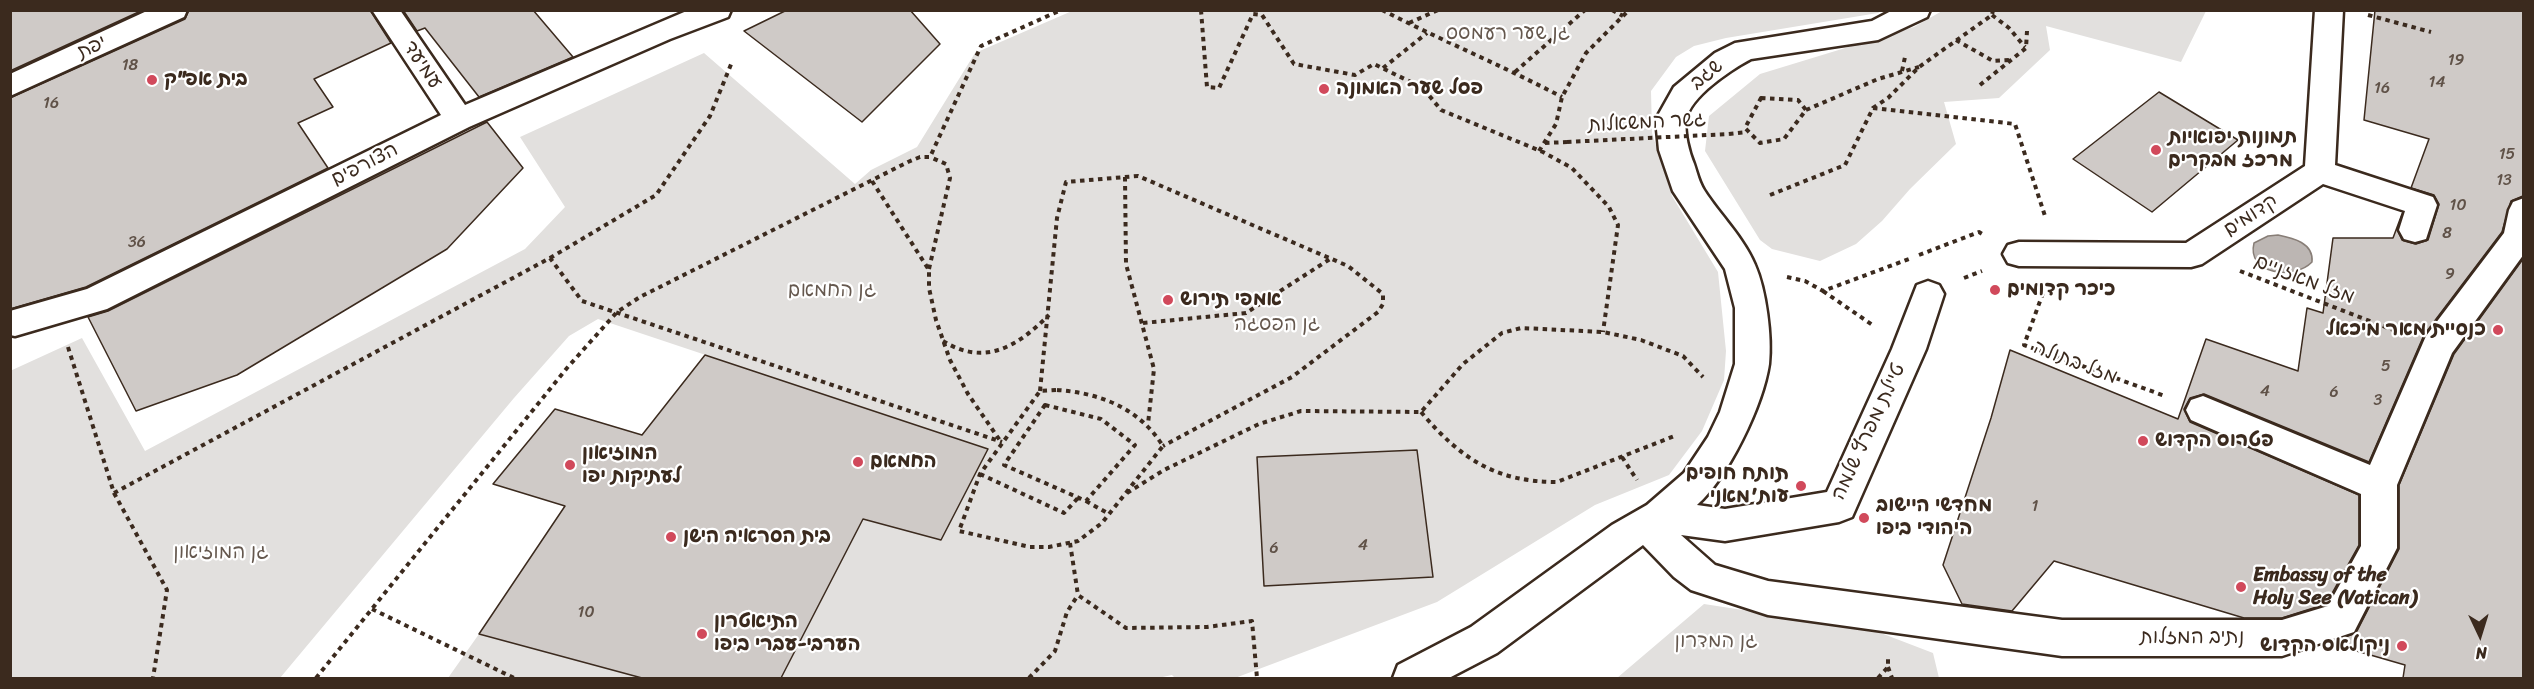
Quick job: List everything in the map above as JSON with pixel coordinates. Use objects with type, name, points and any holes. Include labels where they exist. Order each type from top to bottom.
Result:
[{"type":"street","name":"יפת","points":[[10,71],[141,10]]},
{"type":"street","name":"יפת","points":[[10,86],[174,10]]},
{"type":"street","name":"עמיעד","points":[[385,10],[459,119]]},
{"type":"street","name":"הצורפים","points":[[15,323],[96,300],[459,119],[660,32],[718,10]]},
{"type":"street","name":"שגב","points":[[1740,266],[1688,190],[1674,150],[1671,119],[1684,94],[1725,60],[1745,50],[1878,30],[1917,10]]},
{"type":"street","points":[[2329,10],[2320,171],[2422,205],[2415,230]]},
{"type":"street","name":"קדומים","points":[[2019,255],[2191,255],[2320,171]]},
{"type":"street","name":"נתיב המזלות","points":[[1653,520],[1687,565],[1704,578],[1768,598],[2062,638],[2282,638],[2341,620],[2379,548],[2379,485],[2438,346],[2519,236],[2523,210]]},
{"type":"street","points":[[1412,678],[1484,640],[1625,536],[1653,520],[1696,484],[1721,447],[1737,412],[1752,363],[1751,308],[1740,266]]},
{"type":"street","name":"טיילת מפרץ שלמה","points":[[1653,520],[1725,525],[1839,507],[1909,349],[1928,294]]},
{"type":"street","points":[[2203,410],[2379,485]]},
{"type":"path","points":[[930,157],[981,46],[1061,10]]},
{"type":"path","points":[[1201,10],[1207,87],[1219,88],[1253,14],[1262,15],[1294,64],[1355,75],[1374,64],[1424,88],[1441,110],[1539,151],[1572,168],[1609,207],[1618,225],[1603,332]]},
{"type":"path","points":[[1383,10],[1427,33],[1515,72],[1562,97]]},
{"type":"path","points":[[1409,23],[1438,10]]},
{"type":"path","points":[[1515,72],[1585,10]]},
{"type":"path","points":[[1612,10],[1623,16]]},
{"type":"path","points":[[1539,151],[1556,124],[1562,97],[1586,53],[1629,10]]},
{"type":"path","points":[[1770,195],[1845,165],[1873,108],[1888,98],[1919,67],[1992,13],[2026,48]]},
{"type":"path","points":[[2366,15],[2431,32]]},
{"type":"path","points":[[1980,85],[2026,48],[2027,31]]},
{"type":"path","points":[[1383,68],[1427,33]]},
{"type":"path","points":[[1956,40],[1993,61],[2011,60]]},
{"type":"path","points":[[114,493],[550,258],[656,195],[710,116],[732,62]]},
{"type":"path","points":[[1806,110],[1798,100],[1761,98],[1745,128],[1760,142],[1784,139],[1806,110],[1878,79],[1919,67]]},
{"type":"path","points":[[1873,108],[2015,124],[2023,153],[2040,194],[2047,228],[2019,255],[1928,294]]},
{"type":"path","name":"גשר המשאלות","points":[[1544,143],[1747,132]]},
{"type":"path","points":[[316,678],[567,368],[617,312],[640,297],[920,157],[930,157],[945,164],[950,178],[929,270],[929,288],[943,340],[950,360],[968,394],[1002,442]]},
{"type":"path","points":[[1138,176],[1330,259],[1348,267],[1383,294],[1383,304],[1378,312],[1292,377],[1163,446],[1102,524],[1078,541],[1030,547],[959,531],[980,474],[1040,391],[1057,218],[1066,182],[1138,176]]},
{"type":"path","points":[[1125,177],[1126,264],[1154,369],[1148,424]]},
{"type":"path","points":[[872,181],[929,270]]},
{"type":"path","points":[[1823,291],[1979,232],[2019,255]]},
{"type":"path","name":"מזל בתולה","points":[[2057,255],[2024,345],[2168,397]]},
{"type":"path","points":[[550,258],[582,301],[1002,442]]},
{"type":"path","points":[[1143,323],[1246,313],[1330,259]]},
{"type":"path","points":[[1740,266],[1805,281],[1909,349]]},
{"type":"path","name":"מזל מאזניים","points":[[2238,271],[2438,346]]},
{"type":"path","points":[[943,340],[961,351],[983,353],[1006,347],[1031,334],[1049,314]]},
{"type":"path","points":[[1420,412],[1463,364],[1502,333],[1521,328],[1603,332],[1641,340],[1683,356],[1705,379]]},
{"type":"path","points":[[70,353],[114,493],[167,590],[153,678]]},
{"type":"path","points":[[1040,391],[1065,390],[1123,407],[1148,424],[1157,433],[1163,446]]},
{"type":"path","points":[[1086,501],[1136,445],[1101,419],[1044,405],[1004,465],[1086,501],[1109,514]]},
{"type":"path","points":[[1128,493],[1164,470],[1259,424],[1301,411],[1420,412],[1455,449],[1491,472],[1514,480],[1536,483],[1557,482],[1737,412]]},
{"type":"path","points":[[980,474],[1064,513],[1079,498]]},
{"type":"path","points":[[1029,678],[1055,651],[1067,612],[1078,595],[1070,543]]},
{"type":"path","points":[[1078,595],[1126,628],[1207,627],[1252,621],[1257,678]]},
{"type":"path","points":[[372,609],[514,678]]},
{"type":"path","points":[[1888,667],[1892,678]]},
{"type":"green space","name":"גן הפסגה","points":[[1072,11],[1881,11],[1726,38],[1694,46],[1676,57],[1651,91],[1652,133],[1672,196],[1718,272],[1726,351],[1724,380],[1702,431],[1669,475],[1595,505],[1437,602],[1235,678],[1175,678],[1172,675],[1158,678],[781,678],[863,519],[941,540],[987,449],[598,319],[569,336],[514,398],[280,678],[11,678],[10,371],[82,338],[145,451],[525,249],[565,207],[520,137],[704,53],[855,184],[871,170],[917,147],[975,53]]},
{"type":"green space","points":[[1942,11],[2206,11],[2181,62],[2046,26],[2050,50],[1999,98],[1944,102],[1956,144],[1910,189],[1882,221],[1856,244],[1820,261],[1772,249],[1760,240],[1705,151],[1709,116],[1760,74],[1914,27]]},
{"type":"green space","name":"גן המדרון","points":[[1704,604],[1873,630],[1933,653],[1939,678],[1617,678]]},
{"type":"green space","points":[[479,634],[642,678],[448,678]]},
{"type":"shaded area","points":[[2278,235],[2301,242],[2310,250],[2312,262],[2295,271],[2284,272],[2264,268],[2253,254],[2254,243],[2268,236]]},
{"type":"building","points":[[10,10],[143,10],[10,71]]},
{"type":"building","points":[[189,10],[370,10],[391,43],[314,79],[333,107],[298,123],[328,168],[86,287],[10,309],[10,98],[185,19]]},
{"type":"building","points":[[403,10],[533,10],[573,57],[479,97],[425,28],[417,31]]},
{"type":"building","points":[[787,10],[910,10],[940,44],[862,122],[744,31]]},
{"type":"building","points":[[2375,10],[2523,10],[2523,196],[2511,201],[2502,232],[2424,335],[2369,462],[2204,394],[2190,398],[2184,409],[2190,422],[2359,495],[2359,545],[2326,604],[2282,618],[2244,618],[2054,561],[2012,611],[1962,604],[1943,565],[1991,418],[2010,350],[2178,419],[2206,339],[2298,371],[2307,308],[2323,313],[2333,238],[2393,238],[2402,214],[2397,229],[2402,240],[2416,244],[2428,240],[2439,204],[2434,195],[2411,188],[2429,139],[2364,120]]},
{"type":"building","name":"תמונות יפואיות מרכז מבקרים","points":[[2159,92],[2238,140],[2152,212],[2073,159]]},
{"type":"building","points":[[487,122],[523,168],[447,249],[237,375],[136,411],[88,317],[108,311]]},
{"type":"building","points":[[2523,259],[2523,678],[2403,678],[2405,665],[2329,643],[2356,633],[2399,549],[2399,485],[2454,354]]},
{"type":"building","name":"בית הסראיה הישן","points":[[705,355],[988,449],[941,540],[863,519],[781,678],[642,678],[479,634],[565,506],[493,484],[555,409],[642,435]]},
{"type":"building","points":[[1417,450],[1433,577],[1264,586],[1257,457]]},
{"type":"place","name":"בית אפ\"ק","points":[[152,80]]},
{"type":"place","name":"פסל שער האמונה","points":[[1324,89]]},
{"type":"place","name":"תמונות יפואיות מרכז מבקרים","points":[[2156,150]]},
{"type":"place","name":"כיכר קדומים","points":[[1995,290]]},
{"type":"place","name":"אמפי תירוש","points":[[1168,300]]},
{"type":"place","name":"כנסיית מאר מיכאל","points":[[2498,330]]},
{"type":"place","name":"פטרוס הקדוש","points":[[2143,441]]},
{"type":"place","name":"החמאם","points":[[858,462]]},
{"type":"place","name":"המוזיאון לעתיקות יפו","points":[[570,465]]},
{"type":"place","name":"תותח חופים עות'מאני","points":[[1801,486]]},
{"type":"place","name":"מחדשי היישוב היהודי ביפו","points":[[1864,518]]},
{"type":"place","name":"בית הסראיה הישן","points":[[671,537]]},
{"type":"place","name":"Embassy of the Holy See (Vatican)","points":[[2241,587]]},
{"type":"place","name":"התיאטרון הערבי-עברי ביפו","points":[[702,634]]},
{"type":"place","name":"ניקולאס הקדוש","points":[[2402,646]]},
{"type":"park label","name":"גן שער רעמסס","points":[[1508,34]]},
{"type":"park label","name":"גן החמאם","points":[[832,291]]},
{"type":"park label","name":"גן המוזיאון","points":[[221,553]]}]
